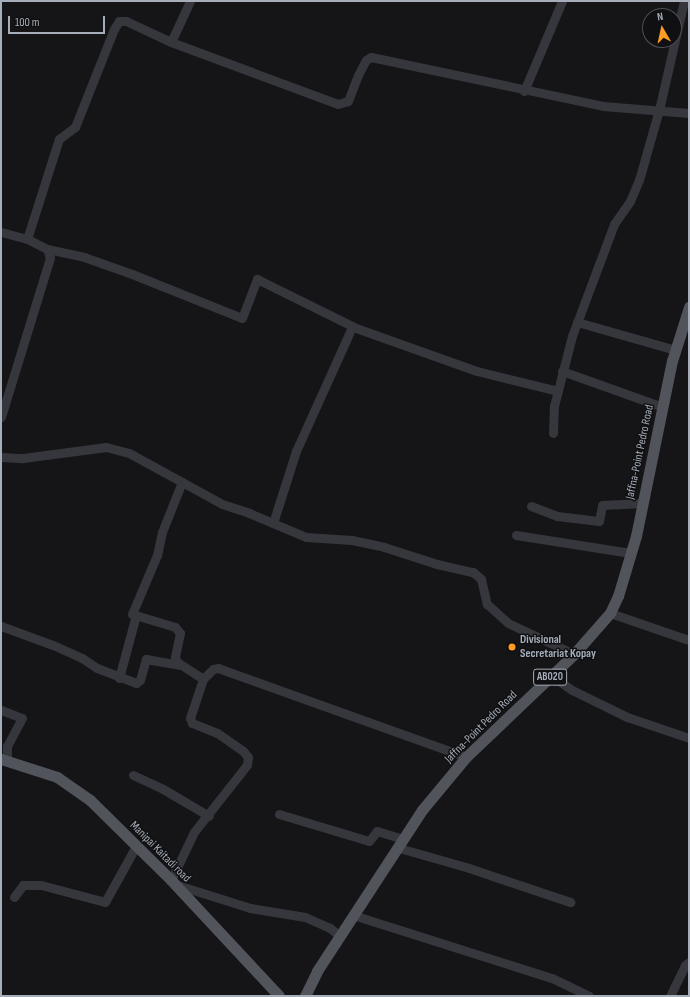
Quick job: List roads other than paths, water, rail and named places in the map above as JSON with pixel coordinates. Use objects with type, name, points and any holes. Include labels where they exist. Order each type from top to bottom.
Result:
[{"type":"main road","name":"Jaffna-Point Pedro Road","points":[[305,996],[353,915],[422,810],[466,757],[574,654],[610,612],[618,596],[631,553],[675,350],[688,310]]},
{"type":"main road","name":"Manipai Kaitadi road","points":[[4,760],[57,777],[74,786],[173,882],[279,996]]},
{"type":"street","points":[[171,42],[190,1]]},
{"type":"street","points":[[524,91],[562,1]]},
{"type":"street","points":[[554,433],[558,391],[562,371],[577,322],[614,224],[630,201],[639,180],[659,110],[684,1]]},
{"type":"street","points":[[27,239],[59,139],[66,131],[75,127],[114,29],[120,22],[126,21],[171,42],[338,104],[348,101],[361,70],[371,57],[524,91],[604,106],[689,113]]},
{"type":"street","points":[[1,232],[27,239],[47,248],[84,257],[242,318],[257,279],[352,326],[477,371],[558,391]]},
{"type":"street","points":[[1,417],[50,258],[47,248]]},
{"type":"street","points":[[577,322],[675,350]]},
{"type":"street","points":[[273,523],[296,452],[352,326]]},
{"type":"street","points":[[562,371],[663,407]]},
{"type":"street","points":[[1,457],[23,458],[106,447],[129,453],[222,504],[306,537],[352,540],[384,546],[437,564],[473,572],[481,579],[490,608],[508,622],[574,654]]},
{"type":"street","points":[[180,665],[175,658],[180,633],[174,627],[132,614],[157,555],[162,532],[182,482]]},
{"type":"street","points":[[531,506],[557,516],[599,522],[602,505],[643,503]]},
{"type":"street","points":[[516,535],[631,553]]},
{"type":"street","points":[[610,612],[689,640]]},
{"type":"street","points":[[119,678],[136,615]]},
{"type":"street","points":[[1,626],[75,655],[88,664],[119,678],[136,683],[140,680],[146,659],[180,665],[204,679]]},
{"type":"street","points":[[340,936],[330,928],[305,917],[250,908],[173,882],[194,832],[209,816],[247,765],[248,757],[217,733],[192,723],[190,718],[204,679],[213,669],[218,668],[466,757]]},
{"type":"street","points":[[552,676],[572,690],[627,717],[689,738]]},
{"type":"street","points":[[1,710],[22,718],[7,746],[4,760]]},
{"type":"street","points":[[133,775],[163,789],[209,816]]},
{"type":"street","points":[[279,814],[369,841],[376,831],[401,844],[570,902]]},
{"type":"street","points":[[14,897],[23,885],[41,885],[105,902],[136,846]]},
{"type":"street","points":[[353,915],[552,978],[588,996]]},
{"type":"street","points":[[670,996],[685,964],[689,962]]},
{"type":"place","name":"Divisional Secretariat Kopay","points":[[512,647]]}]
